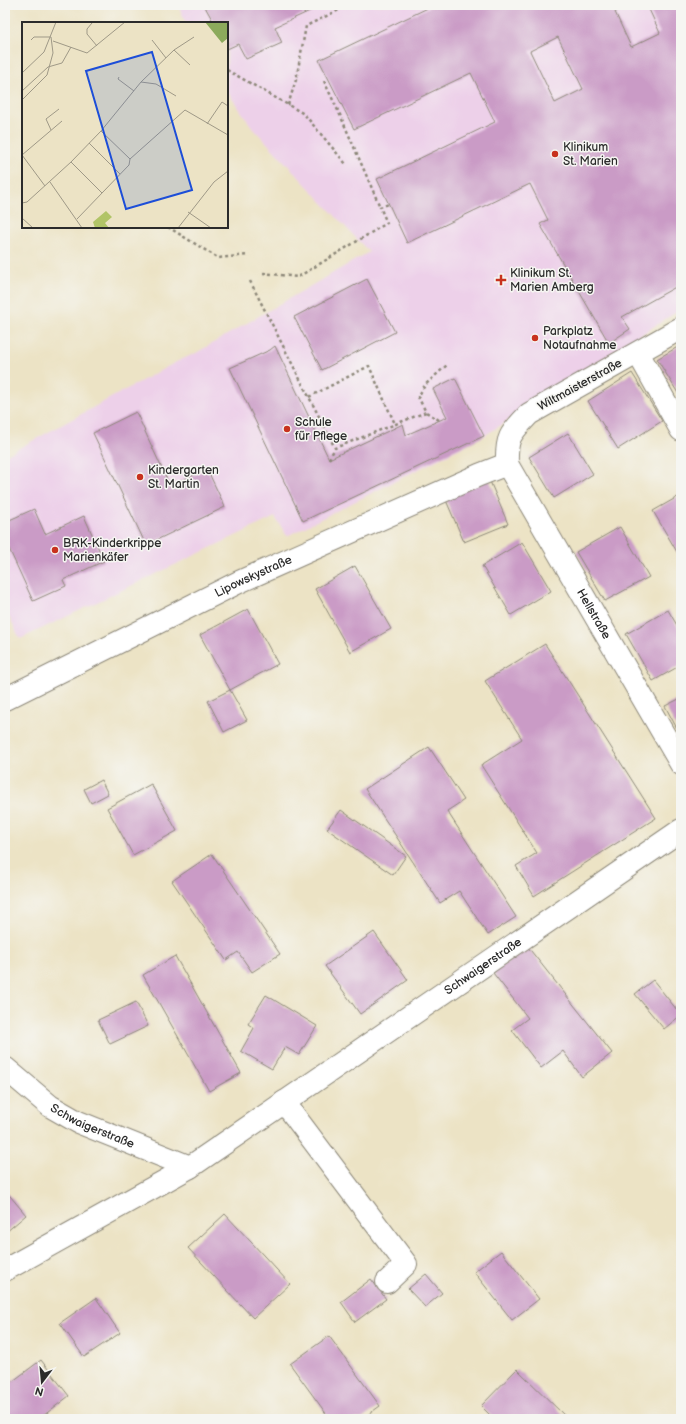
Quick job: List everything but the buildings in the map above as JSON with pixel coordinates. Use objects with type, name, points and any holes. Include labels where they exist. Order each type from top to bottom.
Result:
[{"type":"street","name":"Wiltmaisterstraße","points":[[507,464],[507,446],[513,431],[529,414],[681,328]]},
{"type":"street","points":[[638,353],[681,430]]},
{"type":"street","name":"Lipowskystraße","points":[[5,699],[239,582],[479,475],[507,464]]},
{"type":"street","name":"Hellstraße","points":[[507,464],[681,764]]},
{"type":"street","name":"Schwaigerstraße","points":[[5,1270],[190,1167],[681,830]]},
{"type":"street","name":"Schwaigerstraße","points":[[5,1068],[50,1106],[78,1122],[190,1167]]},
{"type":"street","points":[[284,1102],[406,1264],[387,1282]]},
{"type":"path","points":[[288,105],[296,80],[306,26],[349,5]]},
{"type":"path","points":[[228,71],[304,114],[346,164]]},
{"type":"path","points":[[263,273],[298,277],[387,223],[324,81]]},
{"type":"path","points":[[380,207],[389,204]]},
{"type":"path","points":[[170,228],[218,258],[249,255]]},
{"type":"path","points":[[250,280],[335,448]]},
{"type":"path","points":[[439,420],[426,412],[418,397],[425,385],[448,364]]},
{"type":"path","points":[[309,397],[369,366],[395,424]]},
{"type":"path","points":[[329,459],[335,448],[426,412]]},
{"type":"shaded area","name":"Klinikum St. Marien Amberg","points":[[178,5],[681,5],[681,309],[484,436],[287,536],[275,517],[20,639],[5,608],[5,456],[176,362],[196,353],[369,252],[252,127],[228,92],[228,22],[186,22]]},
{"type":"place","name":"Klinikum St. Marien","points":[[555,154]]},
{"type":"place","name":"Klinikum St. Marien Amberg","points":[[501,280]]},
{"type":"place","name":"Parkplatz Notaufnahme","points":[[535,338]]},
{"type":"place","name":"Schule für Pflege","points":[[287,429]]},
{"type":"place","name":"Kindergarten St. Martin","points":[[140,477]]},
{"type":"place","name":"BRK-Kinderkrippe Marienkäfer","points":[[55,550]]}]
